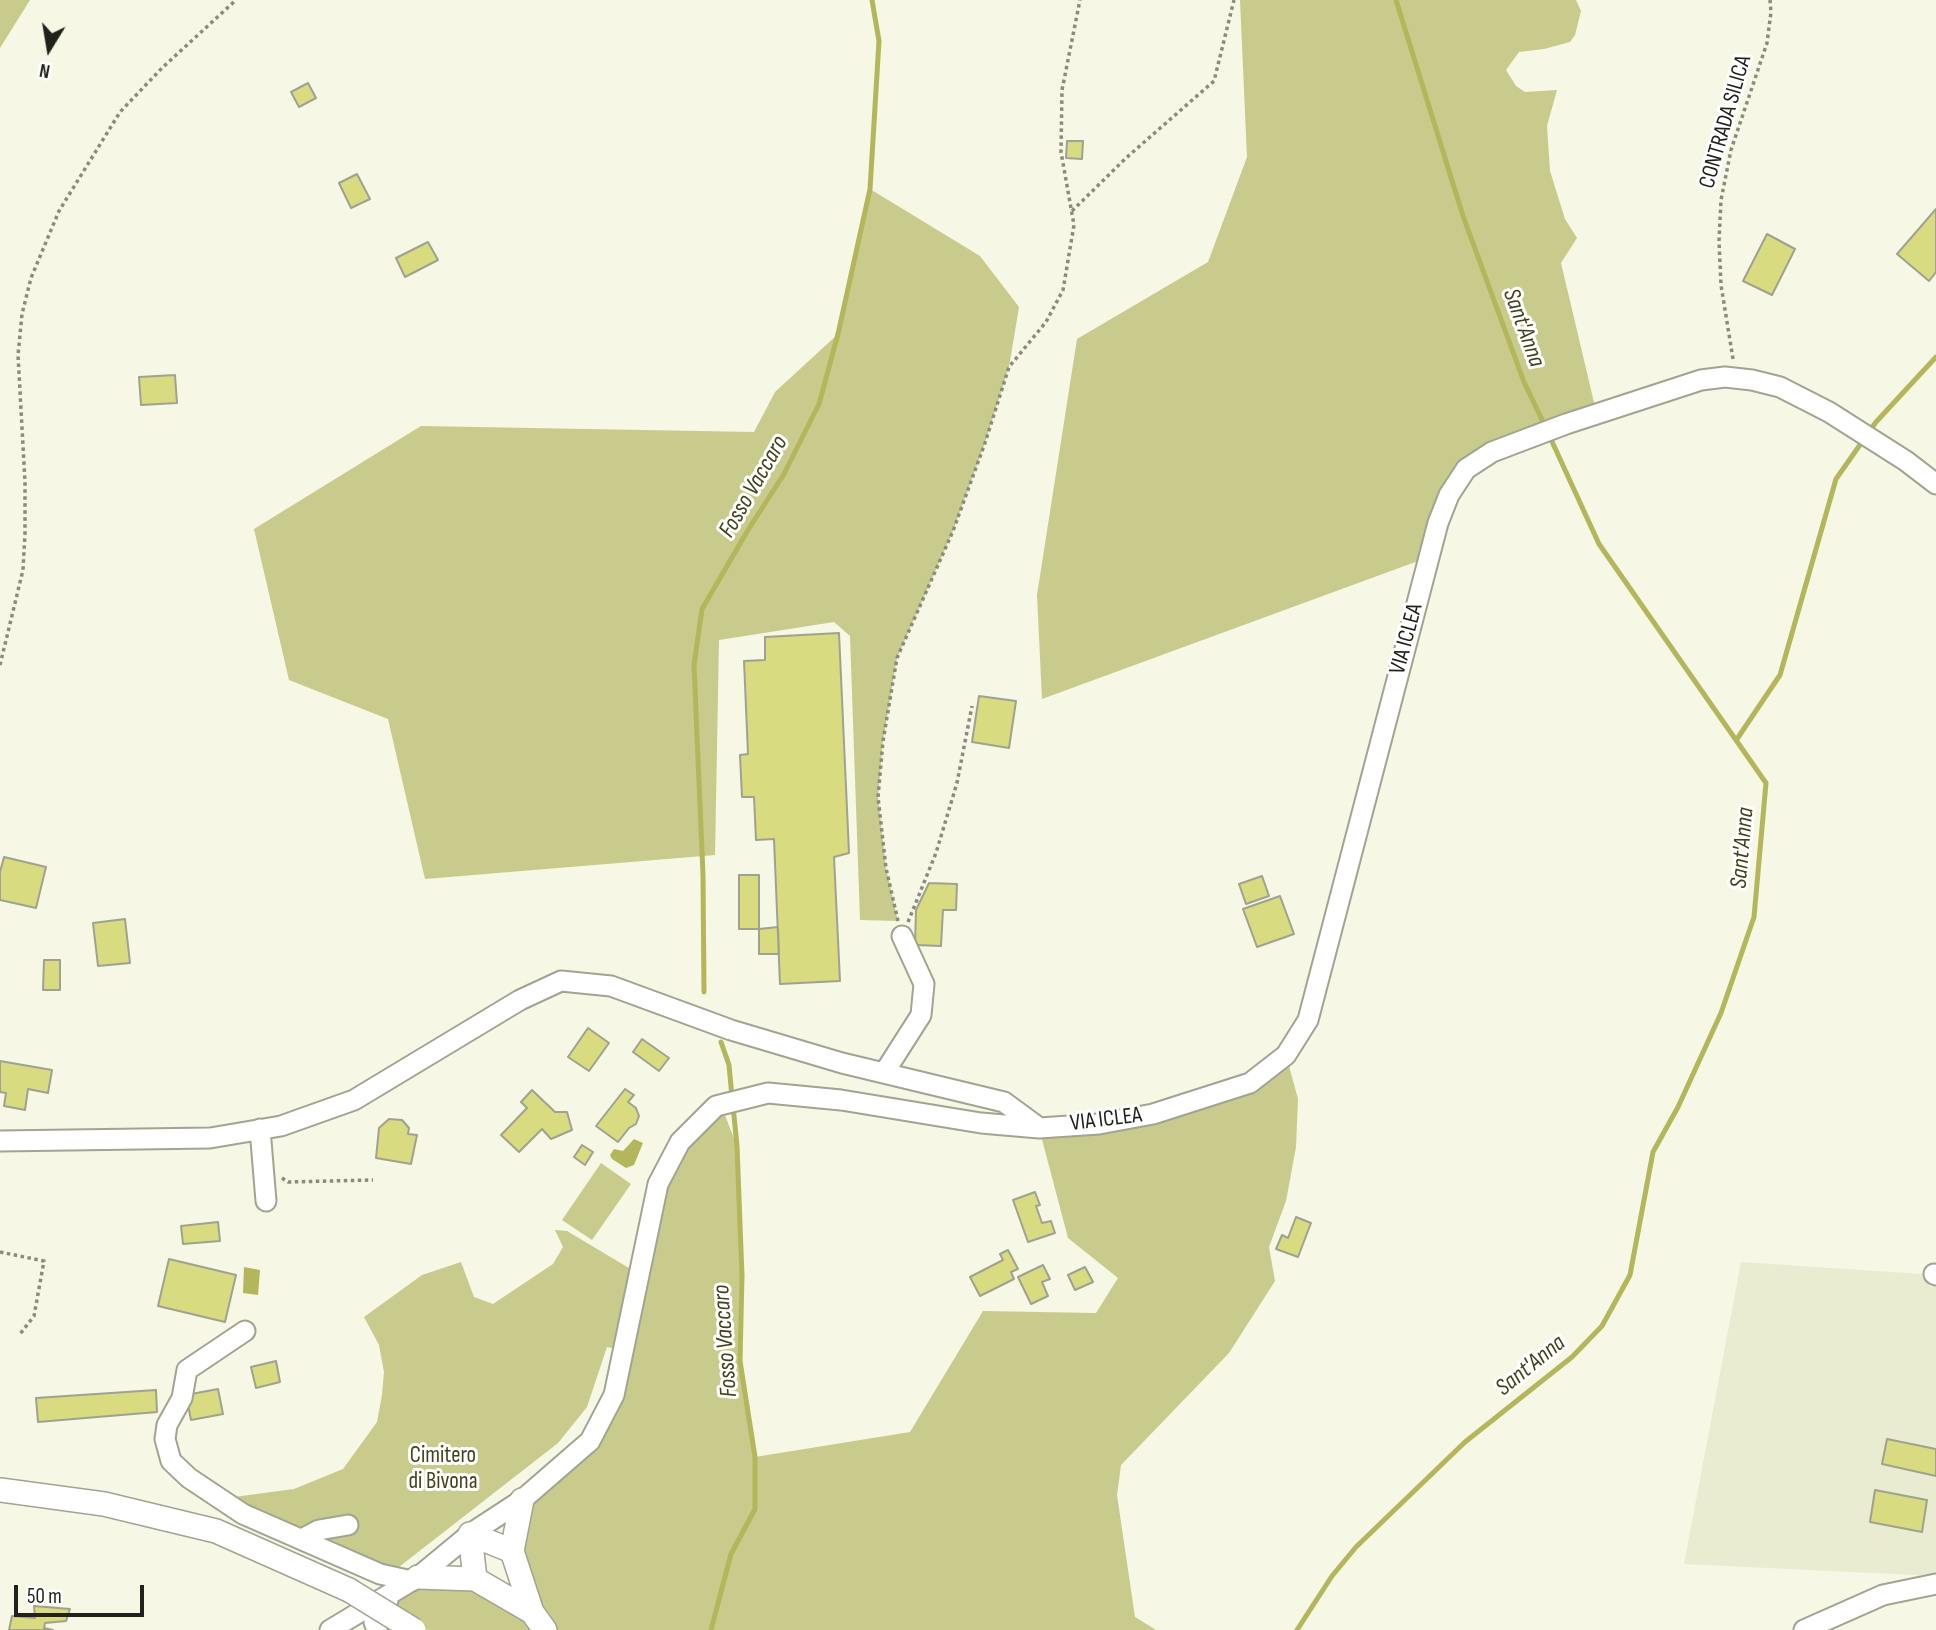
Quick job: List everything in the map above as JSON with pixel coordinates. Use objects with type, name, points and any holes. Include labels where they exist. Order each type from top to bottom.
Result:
[{"type":"main road","points":[[0,1490],[104,1504],[216,1531],[349,1590],[414,1630]]},
{"type":"main road","points":[[522,1500],[512,1551],[538,1621]]},
{"type":"main road","points":[[475,1579],[470,1534],[512,1551]]},
{"type":"main road","points":[[415,1579],[475,1579],[538,1621]]},
{"type":"street","name":"VIA ICLEA","points":[[522,1500],[590,1441],[614,1395],[658,1184],[680,1142],[716,1106],[768,1093],[841,1100],[981,1123],[1039,1128],[1099,1124],[1153,1114],[1250,1083],[1286,1055],[1308,1020],[1438,523],[1449,495],[1466,469],[1492,452],[1566,424],[1701,380],[1737,379],[1780,387],[1829,412],[1936,484]]},
{"type":"street","points":[[884,1073],[921,1015],[924,984],[902,936]]},
{"type":"street","points":[[0,1141],[210,1138],[281,1126],[354,1100],[509,1007],[561,981],[611,986],[731,1030],[842,1063],[1004,1102],[1039,1128]]},
{"type":"street","points":[[260,1129],[266,1201]]},
{"type":"street","points":[[245,1331],[187,1370],[181,1398],[167,1425],[164,1440],[171,1461],[199,1485],[243,1514],[380,1574],[415,1579]]},
{"type":"street","points":[[333,1630],[415,1579],[470,1534],[522,1500]]},
{"type":"street","points":[[302,1539],[319,1530],[348,1525]]},
{"type":"street","points":[[1804,1630],[1883,1595],[1936,1584]]},
{"type":"street","points":[[377,1630],[374,1622],[392,1593]]},
{"type":"path","points":[[0,665],[23,570],[26,533],[18,355],[22,314],[31,278],[59,211],[120,113],[162,68],[236,0]]},
{"type":"path","points":[[902,936],[886,868],[878,797],[883,741],[897,658],[953,531],[1009,367],[1046,322],[1063,290],[1074,225],[1061,152],[1062,90],[1080,0]]},
{"type":"path","points":[[1072,211],[1126,158],[1214,81],[1234,0]]},
{"type":"path","name":"CONTRADA SILICA","points":[[1737,379],[1721,285],[1721,200],[1731,150],[1767,43],[1770,0]]},
{"type":"path","points":[[902,936],[936,853],[957,783],[972,706]]},
{"type":"path","points":[[263,1166],[288,1182],[373,1180]]},
{"type":"path","points":[[0,1252],[44,1261],[34,1315],[20,1334]]},
{"type":"shaded area","points":[[634,1139],[643,1143],[634,1165],[626,1168],[610,1155],[614,1149],[623,1151]]},
{"type":"shaded area","points":[[1741,1262],[1936,1275],[1936,1576],[1684,1564]]},
{"type":"shaded area","points":[[244,1267],[260,1270],[258,1295],[243,1293]]},
{"type":"green space","points":[[0,0],[30,0],[0,48]]},
{"type":"green space","points":[[1240,0],[1576,0],[1581,11],[1575,35],[1570,42],[1519,52],[1506,70],[1516,86],[1525,92],[1557,90],[1547,126],[1550,171],[1565,219],[1577,238],[1561,263],[1597,415],[1466,469],[1429,557],[1042,699],[1037,595],[1077,339],[1208,262],[1247,157]]},
{"type":"green space","points":[[870,189],[980,256],[1019,307],[1009,367],[985,443],[953,531],[897,658],[883,741],[878,797],[886,868],[898,921],[860,920],[850,636],[834,622],[719,640],[715,855],[425,879],[388,719],[289,680],[254,529],[421,426],[754,432],[775,392],[838,334]]},
{"type":"green space","name":"Cimitero di Bivona","points":[[1286,1055],[1298,1099],[1296,1147],[1286,1201],[1269,1247],[1275,1281],[1229,1353],[1121,1465],[1117,1495],[1135,1617],[1156,1630],[377,1630],[374,1622],[418,1577],[475,1579],[531,1611],[512,1551],[522,1500],[590,1441],[623,1350],[607,1347],[587,1407],[558,1443],[390,1574],[219,1499],[294,1489],[343,1469],[377,1422],[382,1395],[384,1372],[379,1345],[364,1317],[422,1275],[461,1262],[474,1297],[493,1304],[553,1264],[563,1247],[555,1230],[567,1231],[639,1274],[658,1184],[721,1105],[737,1146],[742,1276],[740,1361],[755,1457],[910,1432],[983,1311],[1096,1313],[1118,1278],[1068,1238],[1039,1128],[1099,1124],[1249,1083]]},
{"type":"green space","points":[[601,1163],[631,1184],[592,1240],[562,1220]]},
{"type":"building","points":[[308,83],[316,98],[299,107],[291,92]]},
{"type":"building","points":[[1067,141],[1083,141],[1082,159],[1066,158]]},
{"type":"building","points":[[357,174],[370,199],[351,208],[339,183]]},
{"type":"building","points":[[1936,209],[1936,272],[1929,281],[1897,254]]},
{"type":"building","points":[[1767,234],[1795,249],[1772,295],[1743,281]]},
{"type":"building","points":[[428,242],[438,260],[405,277],[396,258]]},
{"type":"building","points":[[175,375],[177,403],[141,405],[139,377]]},
{"type":"building","points":[[839,633],[849,853],[834,857],[840,981],[780,984],[774,839],[756,840],[754,797],[742,797],[740,755],[748,754],[744,661],[765,660],[765,637]]},
{"type":"building","points":[[979,696],[1016,701],[1009,748],[972,742]]},
{"type":"building","points":[[4,857],[46,867],[36,908],[0,900],[0,872]]},
{"type":"building","points":[[739,875],[759,875],[759,929],[739,929]]},
{"type":"building","points":[[1262,876],[1269,896],[1246,904],[1239,884]]},
{"type":"building","points":[[929,883],[957,884],[956,910],[943,910],[941,946],[915,945],[916,910]]},
{"type":"building","points":[[1280,896],[1294,934],[1257,947],[1243,909]]},
{"type":"building","points":[[125,919],[130,963],[98,966],[93,923]]},
{"type":"building","points":[[778,927],[779,954],[759,954],[759,929]]},
{"type":"building","points":[[44,960],[60,960],[60,990],[43,990]]},
{"type":"building","points":[[588,1028],[609,1043],[589,1071],[568,1057]]},
{"type":"building","points":[[642,1039],[669,1058],[659,1071],[633,1052]]},
{"type":"building","points":[[0,1061],[52,1070],[48,1093],[28,1089],[25,1110],[4,1106],[6,1093],[0,1092]]},
{"type":"building","points":[[625,1089],[634,1095],[628,1102],[636,1108],[639,1116],[636,1124],[629,1128],[618,1142],[596,1126]]},
{"type":"building","points":[[532,1090],[555,1112],[567,1112],[572,1130],[551,1139],[542,1129],[519,1152],[501,1135],[527,1108],[521,1102]]},
{"type":"building","points":[[389,1119],[402,1120],[409,1128],[408,1134],[417,1135],[411,1164],[376,1158],[379,1128]]},
{"type":"building","points":[[582,1145],[593,1152],[585,1165],[574,1157]]},
{"type":"building","points":[[1035,1192],[1040,1205],[1036,1206],[1042,1223],[1051,1221],[1055,1233],[1028,1242],[1013,1200]]},
{"type":"building","points":[[1296,1217],[1311,1223],[1298,1257],[1276,1249],[1282,1235],[1288,1238]]},
{"type":"building","points":[[218,1222],[220,1241],[183,1244],[181,1226]]},
{"type":"building","points":[[1008,1250],[1018,1269],[1011,1272],[1014,1279],[980,1296],[970,1277],[1003,1260],[1000,1254]]},
{"type":"building","points":[[169,1259],[236,1275],[225,1322],[158,1306]]},
{"type":"building","points":[[1043,1265],[1050,1279],[1042,1282],[1048,1296],[1031,1304],[1018,1277]]},
{"type":"building","points":[[1085,1267],[1093,1282],[1075,1290],[1068,1275]]},
{"type":"building","points":[[276,1361],[280,1382],[256,1388],[251,1367]]},
{"type":"building","points":[[218,1389],[223,1414],[191,1420],[186,1395]]},
{"type":"building","points":[[156,1390],[157,1412],[38,1422],[36,1398]]},
{"type":"building","points":[[1887,1439],[1936,1449],[1936,1476],[1882,1464]]},
{"type":"building","points":[[1875,1490],[1927,1500],[1922,1532],[1870,1522]]},
{"type":"building","points":[[34,1606],[70,1609],[66,1621],[45,1623],[44,1628],[53,1630],[9,1630],[12,1616],[35,1618]]},
{"type":"waterway","name":"Fosso Vaccaro","points":[[704,992],[703,875],[694,665],[702,609],[784,474],[819,404],[838,334],[870,189],[879,41],[872,0]]},
{"type":"waterway","name":"Sant'Anna","points":[[1396,0],[1463,216],[1524,382],[1545,426]]},
{"type":"waterway","points":[[1737,739],[1780,675],[1836,479],[1876,422],[1936,357]]},
{"type":"waterway","name":"Sant'Anna","points":[[1297,1630],[1332,1576],[1356,1547],[1465,1442],[1572,1357],[1602,1326],[1630,1275],[1653,1152],[1678,1107],[1721,1013],[1754,917],[1766,783],[1599,544],[1549,435]]},
{"type":"waterway","name":"Fosso Vaccaro","points":[[721,1042],[729,1065],[732,1097]]},
{"type":"waterway","name":"Fosso Vaccaro","points":[[711,1630],[731,1554],[755,1509],[755,1457],[740,1361],[742,1276],[733,1106]]}]
